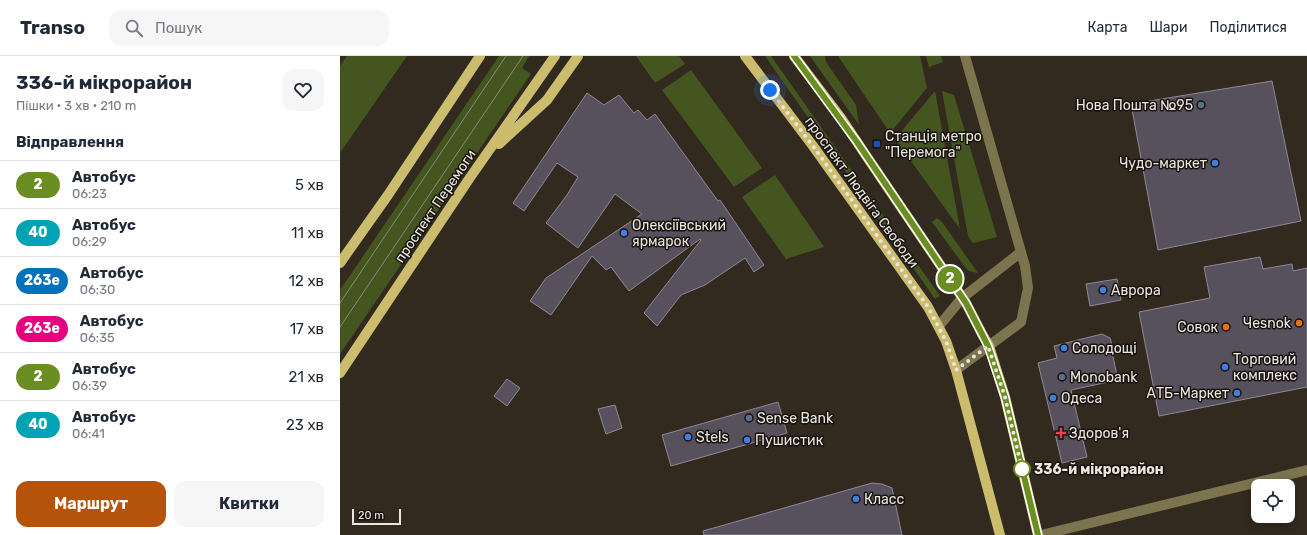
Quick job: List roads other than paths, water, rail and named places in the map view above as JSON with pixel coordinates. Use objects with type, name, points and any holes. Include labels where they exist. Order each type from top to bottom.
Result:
[{"type":"main road","points":[[340,263],[392,189],[480,56]]},
{"type":"main road","name":"проспект Перемоги","points":[[340,373],[469,179],[555,56]]},
{"type":"main road","points":[[486,156],[547,100],[578,56]]},
{"type":"main road","name":"проспект Людвіга Свободи","points":[[745,56],[822,159],[928,307],[939,326],[956,370],[1000,535]]},
{"type":"main road","name":"проспект Людвіга Свободи","points":[[794,56],[840,118],[962,298],[988,346],[1005,397],[1038,535]]},
{"type":"street","points":[[956,370],[1021,322],[1027,296],[1027,279],[1021,252],[965,56]]},
{"type":"street","points":[[939,326],[962,298],[1021,252]]},
{"type":"street","points":[[1041,535],[1307,470]]},
{"type":"tram line","points":[[340,303],[506,56]]},
{"type":"tram line","points":[[340,327],[523,56]]},
{"type":"place","name":"Нова Пошта №95","points":[[1201,105]]},
{"type":"place","name":"Станція метро \"Перемога\"","points":[[877,144]]},
{"type":"place","name":"Чудо-маркет","points":[[1215,163]]},
{"type":"place","name":"Олексіївський ярмарок","points":[[624,233]]},
{"type":"place","name":"Аврора","points":[[1103,290]]},
{"type":"place","name":"Чеsnok","points":[[1299,323]]},
{"type":"place","name":"Совок","points":[[1226,327]]},
{"type":"place","name":"Солодощі","points":[[1064,348]]},
{"type":"place","name":"Торговий комплекс","points":[[1225,367]]},
{"type":"place","name":"Monobank","points":[[1062,377]]},
{"type":"place","name":"АТБ-Маркет","points":[[1237,393]]},
{"type":"place","name":"Одеса","points":[[1053,398]]},
{"type":"place","name":"Sense Bank","points":[[749,418]]},
{"type":"place","name":"Здоров'я","points":[[1061,433]]},
{"type":"place","name":"Stels","points":[[688,437]]},
{"type":"place","name":"Пушистик","points":[[747,440]]},
{"type":"place","name":"336-й мікрорайон","points":[[1022,469]]},
{"type":"place","name":"Класс","points":[[856,499]]}]
